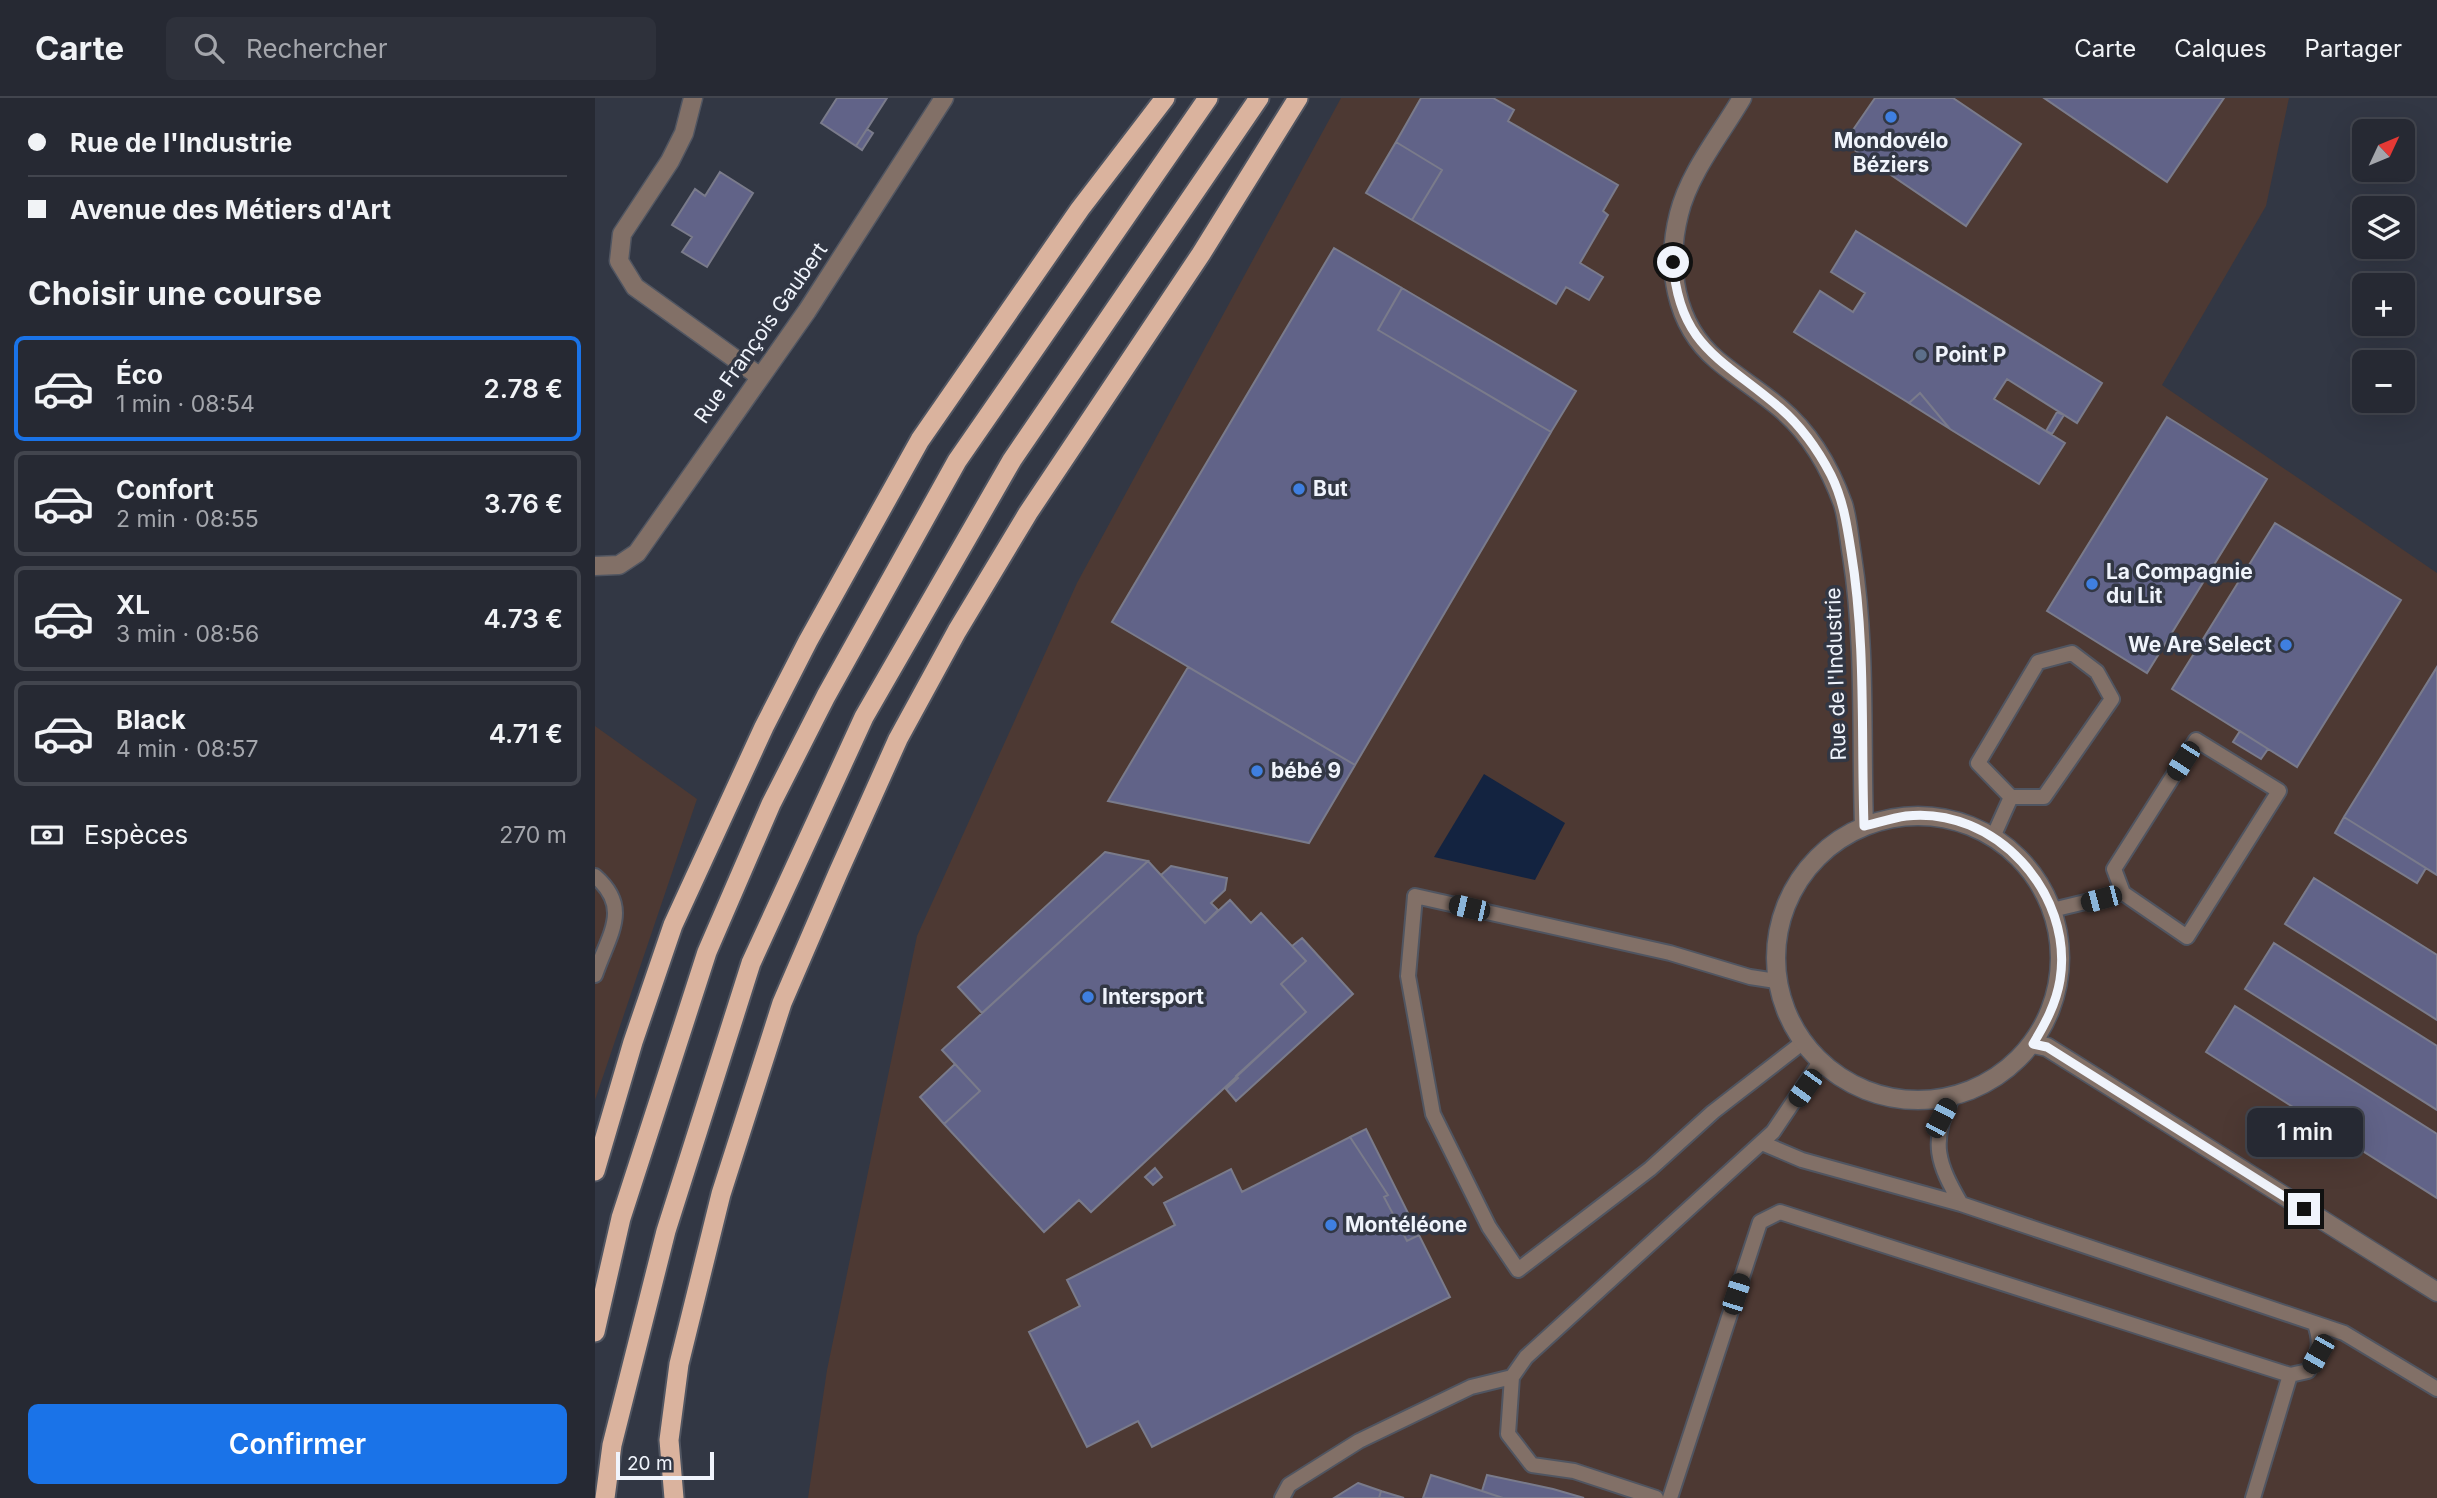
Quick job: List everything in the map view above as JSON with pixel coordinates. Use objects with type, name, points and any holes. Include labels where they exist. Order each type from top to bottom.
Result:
[{"type":"highway","points":[[595,1171],[633,1042],[673,925],[764,727],[808,641],[920,440],[1080,209],[1165,98]]},
{"type":"highway","points":[[595,1332],[621,1218],[707,952],[771,804],[825,696],[957,461],[1208,98]]},
{"type":"highway","points":[[605,1498],[612,1445],[666,1231],[751,963],[864,717],[1012,460],[1259,98]]},
{"type":"highway","points":[[674,1498],[669,1440],[678,1364],[720,1194],[782,1003],[838,873],[898,739],[957,631],[1028,513],[1201,254],[1298,98]]},
{"type":"street","points":[[692,98],[684,133],[670,162],[622,234],[619,261],[635,287],[759,376]]},
{"type":"street","name":"Rue François Gaubert","points":[[595,566],[619,565],[636,553],[807,310],[944,98]]},
{"type":"street","name":"Rue de l'Industrie","points":[[1742,98],[1687,191],[1679,215],[1673,262],[1675,293],[1691,330],[1714,358],[1781,409],[1812,441],[1832,477],[1844,507],[1860,608],[1864,826]]},
{"type":"street","points":[[1907,816],[1952,820],[1993,837],[2018,857],[2039,881],[2052,910],[2060,944],[2060,979],[2050,1014],[2033,1044],[1997,1078],[1952,1098],[1904,1101],[1859,1089],[1820,1062],[1802,1043],[1786,1013],[1776,981],[1775,944],[1784,907],[1802,874],[1829,846],[1864,826],[1907,816]]},
{"type":"street","points":[[2033,1044],[2047,1047],[2437,1292]]},
{"type":"lane","points":[[2072,653],[2097,672],[2112,699],[2044,797],[2011,797],[1978,763],[2038,662],[2072,653]]},
{"type":"lane","points":[[2052,910],[2123,893],[2187,937],[2279,791],[2196,740],[2114,869],[2123,893]]},
{"type":"lane","points":[[1993,837],[2011,797]]},
{"type":"lane","points":[[595,876],[611,890],[618,909],[595,975]]},
{"type":"lane","points":[[1776,981],[1750,977],[1671,953],[1415,896],[1408,976],[1433,1114],[1489,1227],[1518,1270],[1650,1169],[1713,1112],[1802,1043]]},
{"type":"lane","points":[[1656,1498],[1574,1471],[1532,1465],[1508,1434],[1512,1377],[1526,1357],[1773,1132],[1820,1062]]},
{"type":"lane","points":[[1952,1098],[1938,1128],[1941,1168],[1961,1204]]},
{"type":"lane","points":[[1762,1143],[1802,1160],[1961,1204],[2344,1333],[2437,1389]]},
{"type":"lane","points":[[1670,1498],[1760,1222],[1780,1212],[2290,1375],[2308,1371],[2318,1354],[2321,1341],[2315,1324]]},
{"type":"lane","points":[[2253,1498],[2290,1375]]},
{"type":"lane","points":[[1282,1498],[1289,1485],[1359,1441],[1471,1387],[1512,1377]]},
{"type":"shaded area","points":[[1341,98],[2289,98],[2266,206],[2162,385],[2437,573],[2437,1498],[808,1498],[827,1370],[917,936],[1077,583]]},
{"type":"shaded area","points":[[595,726],[697,799],[595,1100]]},
{"type":"water","points":[[1484,774],[1565,823],[1535,880],[1434,857]]},
{"type":"building","points":[[837,98],[887,98],[856,146],[821,123]]},
{"type":"building","points":[[1421,98],[1493,98],[1514,110],[1508,121],[1618,185],[1603,211],[1608,215],[1580,263],[1603,277],[1589,300],[1566,287],[1556,304],[1412,220],[1442,170],[1396,142]]},
{"type":"building","points":[[1875,98],[1953,98],[2021,144],[1966,226],[1844,143]]},
{"type":"building","points":[[2044,98],[2224,98],[2167,182]]},
{"type":"building","points":[[867,129],[873,133],[862,150],[856,146]]},
{"type":"building","points":[[1396,142],[1442,170],[1412,220],[1366,193]]},
{"type":"building","points":[[720,172],[753,193],[707,267],[682,252],[692,237],[672,225],[695,189],[705,196]]},
{"type":"building","points":[[1856,231],[2102,383],[2077,423],[2007,379],[1994,399],[2065,443],[2039,484],[1950,429],[1920,393],[1909,403],[1794,332],[1820,291],[1853,312],[1865,293],[1831,272]]},
{"type":"building","points":[[1334,248],[1402,288],[1378,330],[1551,432],[1355,765],[1112,622]]},
{"type":"building","points":[[1402,288],[1576,391],[1551,432],[1378,330]]},
{"type":"building","points":[[1920,393],[1950,429],[1909,403]]},
{"type":"building","points":[[2057,412],[2064,415],[2052,434],[2046,431]]},
{"type":"building","points":[[2167,417],[2267,479],[2147,673],[2047,611]]},
{"type":"building","name":"We Are Select","points":[[2275,523],[2401,600],[2297,767],[2172,689]]},
{"type":"building","points":[[1188,667],[1355,765],[1309,843],[1108,801]]},
{"type":"building","points":[[2437,667],[2437,875],[2344,817]]},
{"type":"building","points":[[2240,731],[2268,749],[2261,759],[2233,742]]},
{"type":"building","points":[[2344,817],[2426,868],[2417,883],[2335,833]]},
{"type":"building","points":[[1105,852],[1148,861],[982,1013],[958,987]]},
{"type":"building","points":[[1148,861],[1205,923],[1230,900],[1251,923],[1261,913],[1306,961],[1281,984],[1306,1012],[1091,1212],[1079,1200],[1044,1232],[944,1124],[980,1091],[942,1050]]},
{"type":"building","points":[[1171,866],[1227,878],[1225,890],[1211,903],[1218,910],[1205,923],[1161,875]]},
{"type":"building","points":[[2314,878],[2437,955],[2437,1020],[2285,924]]},
{"type":"building","points":[[1302,938],[1353,994],[1236,1101],[1226,1089],[1238,1078],[1236,1076],[1306,1012],[1281,984],[1306,961],[1292,946]]},
{"type":"building","points":[[2274,943],[2437,1046],[2437,1110],[2245,989]]},
{"type":"building","points":[[2235,1006],[2437,1134],[2437,1198],[2206,1052]]},
{"type":"building","points":[[955,1064],[980,1091],[944,1124],[920,1097]]},
{"type":"building","points":[[1366,1129],[1419,1235],[1407,1241],[1384,1197],[1388,1195],[1350,1137]]},
{"type":"building","points":[[1350,1137],[1388,1195],[1384,1197],[1407,1241],[1419,1235],[1450,1297],[1152,1447],[1138,1421],[1087,1447],[1029,1332],[1080,1306],[1067,1280],[1175,1225],[1164,1203],[1231,1169],[1242,1192]]},
{"type":"building","points":[[1155,1168],[1162,1177],[1153,1185],[1145,1177]]},
{"type":"building","points":[[1431,1475],[1482,1491],[1503,1498],[1423,1498]]},
{"type":"building","points":[[1487,1475],[1584,1498],[1503,1498],[1482,1491]]},
{"type":"building","points":[[1358,1483],[1381,1491],[1379,1498],[1334,1498]]},
{"type":"building","points":[[1381,1491],[1404,1498],[1379,1498]]},
{"type":"place","name":"Mondovélo Béziers","points":[[1891,117]]},
{"type":"place","name":"Point P","points":[[1921,355]]},
{"type":"place","name":"But","points":[[1299,489]]},
{"type":"place","name":"La Compagnie du Lit","points":[[2092,584]]},
{"type":"place","name":"We Are Select","points":[[2286,645]]},
{"type":"place","name":"bébé 9","points":[[1257,771]]},
{"type":"place","name":"Intersport","points":[[1088,997]]},
{"type":"place","name":"Montéléone","points":[[1331,1225]]},
{"type":"route","points":[[1673,262],[1675,293],[1691,330],[1714,358],[1781,409],[1812,441],[1832,477],[1844,507],[1860,608],[1864,826],[1907,816],[1952,820],[1993,837],[2018,857],[2039,881],[2052,910],[2060,944],[2060,979],[2050,1014],[2033,1044],[2047,1047],[2304,1209]]}]
